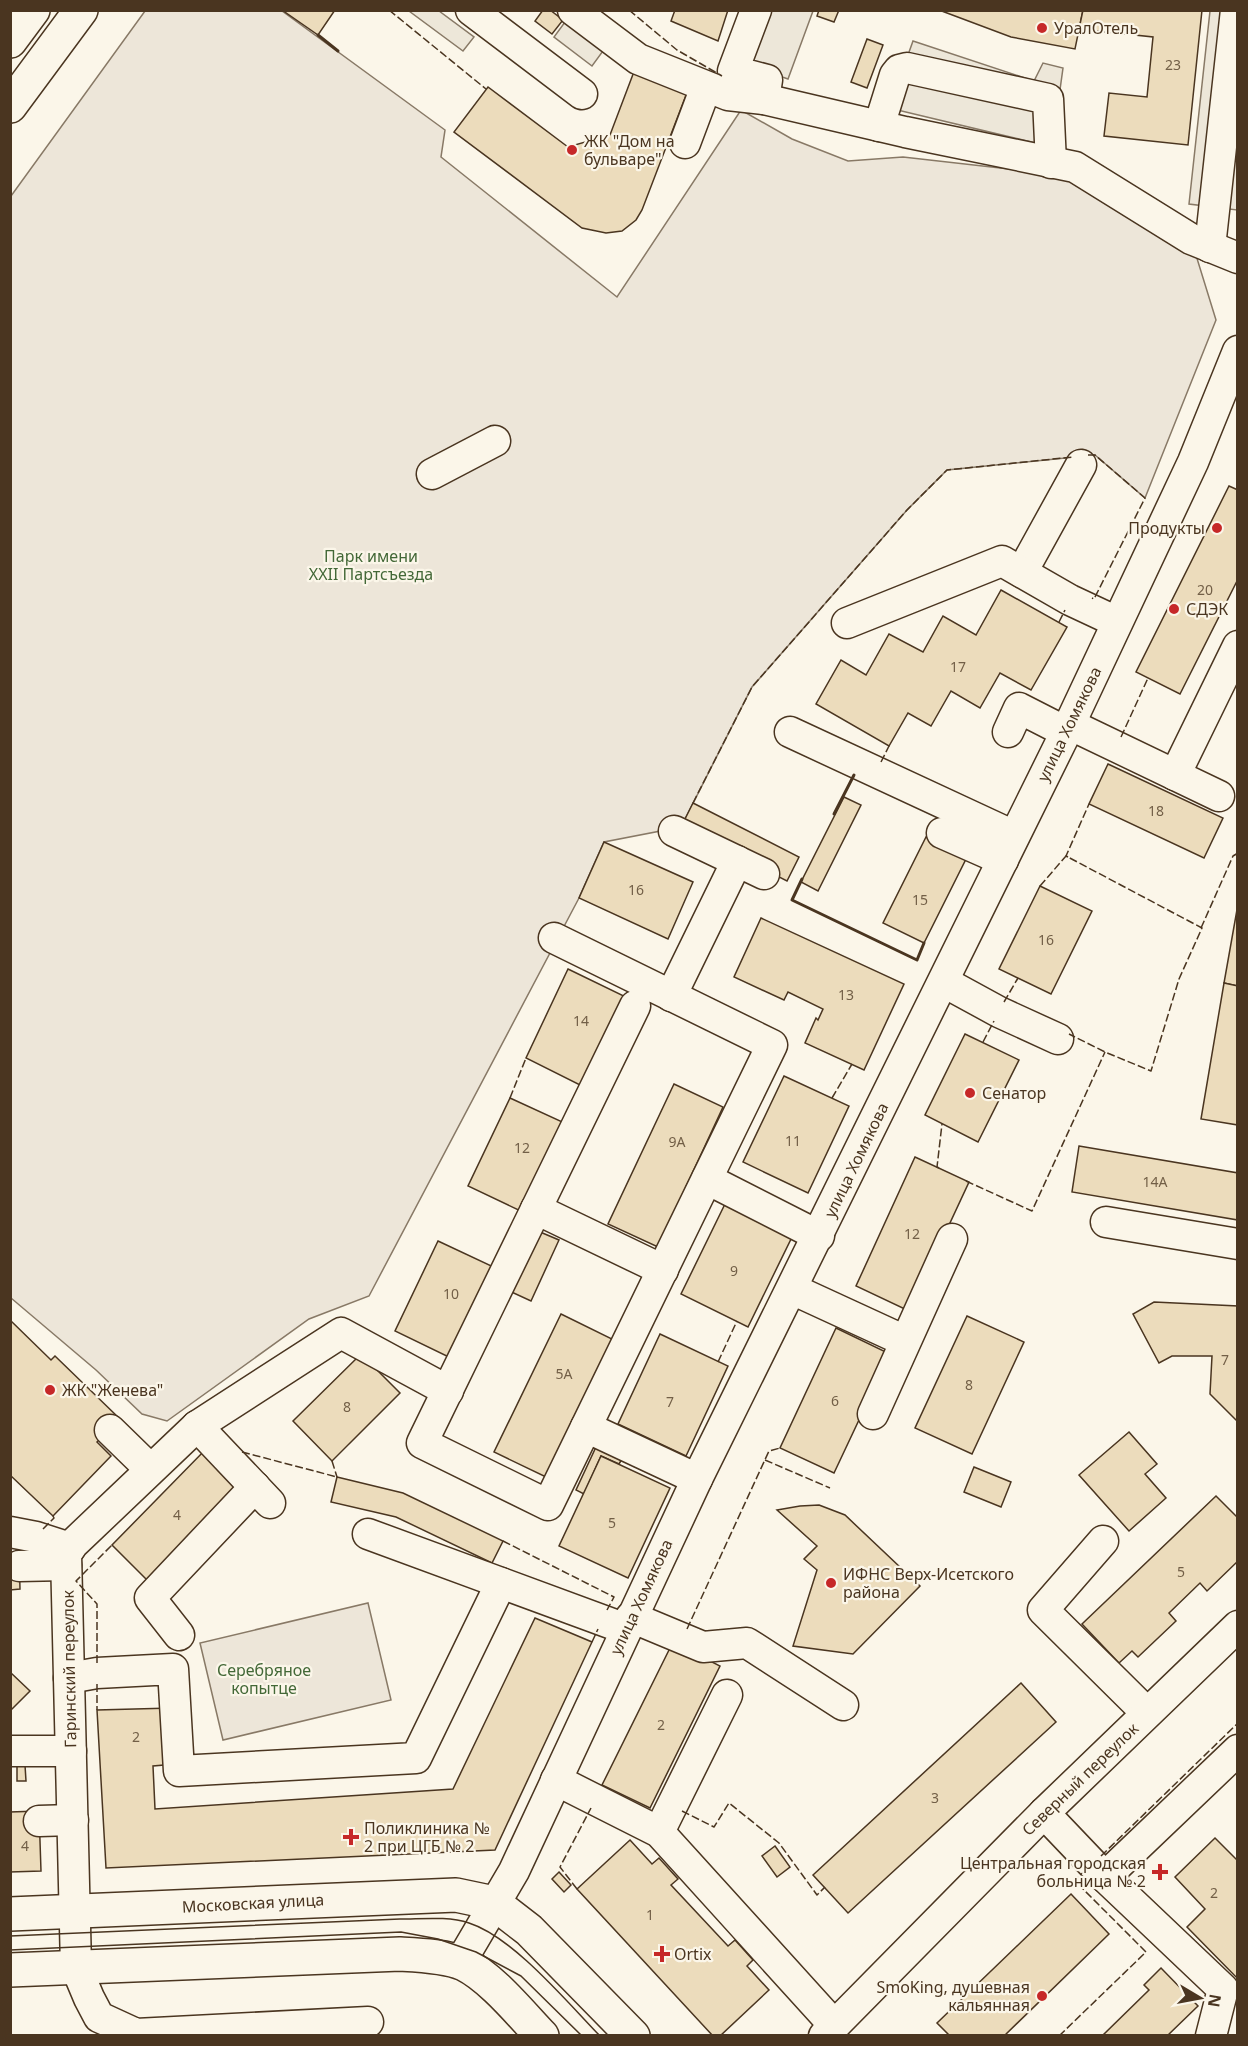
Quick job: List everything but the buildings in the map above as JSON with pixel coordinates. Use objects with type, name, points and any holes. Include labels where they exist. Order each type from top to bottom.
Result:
[{"type":"main road","points":[[10,41],[33,10]]},
{"type":"main road","points":[[10,106],[81,10]]},
{"type":"main road","name":"Московская улица","points":[[10,1914],[422,1895],[456,1895],[494,1903]]},
{"type":"main road","points":[[494,1903],[529,1930],[633,2036]]},
{"type":"main road","points":[[10,1970],[400,1954],[426,1955],[460,1963],[487,1980],[542,2036]]},
{"type":"street","points":[[448,10],[459,18],[465,10]]},
{"type":"street","points":[[471,10],[582,94]]},
{"type":"street","points":[[573,10],[638,59],[691,111],[728,95],[764,99],[879,126],[1075,167],[1191,239],[1238,258]]},
{"type":"street","points":[[756,10],[734,71],[767,81],[764,99]]},
{"type":"street","points":[[1210,247],[1236,10]]},
{"type":"street","points":[[879,126],[895,75],[899,70],[907,68],[1048,99],[1050,162]]},
{"type":"street","name":"улица Хомякова","points":[[460,1963],[514,1871],[697,1479],[1068,728],[1193,462],[1229,402],[1238,351]]},
{"type":"street","points":[[432,474],[495,441]]},
{"type":"street","points":[[1022,572],[1081,465]]},
{"type":"street","points":[[847,623],[1002,561],[1070,600],[1117,622]]},
{"type":"street","points":[[1175,775],[1238,646]]},
{"type":"street","points":[[1008,732],[1019,708],[1219,796]]},
{"type":"street","points":[[790,732],[1009,848]]},
{"type":"street","points":[[674,831],[764,874]]},
{"type":"street","points":[[942,832],[1009,848]]},
{"type":"street","points":[[671,996],[737,861]]},
{"type":"street","points":[[554,938],[772,1045],[548,1505],[422,1443],[635,1006]]},
{"type":"street","points":[[944,982],[999,1012],[1058,1039]]},
{"type":"street","points":[[707,1179],[819,1236]]},
{"type":"street","points":[[536,1209],[663,1270]]},
{"type":"street","points":[[1106,1222],[1238,1244]]},
{"type":"street","points":[[873,1414],[952,1239]]},
{"type":"street","points":[[792,1289],[905,1341]]},
{"type":"street","points":[[19,1566],[68,1557],[150,1469],[197,1426],[341,1333],[448,1391]]},
{"type":"street","points":[[179,1635],[150,1598],[263,1495],[197,1426]]},
{"type":"street","points":[[586,1427],[697,1479]]},
{"type":"street","points":[[110,1430],[150,1469]]},
{"type":"street","points":[[10,1532],[68,1557]]},
{"type":"street","points":[[368,1534],[501,1583],[703,1647],[747,1643],[843,1705]]},
{"type":"street","points":[[1103,1541],[1043,1610],[1148,1713]]},
{"type":"street","name":"Гаринский переулок","points":[[68,1557],[76,1967]]},
{"type":"street","points":[[69,1677],[97,1673],[173,1669],[179,1771],[416,1758],[501,1583]]},
{"type":"street","name":"Северный переулок","points":[[829,2030],[1044,1813],[1238,1626]]},
{"type":"street","points":[[659,1832],[727,1695]]},
{"type":"street","points":[[1104,1877],[1238,1750]]},
{"type":"street","points":[[10,1751],[71,1751]]},
{"type":"street","points":[[556,1780],[659,1832],[829,2030]]},
{"type":"street","points":[[1044,1813],[1104,1877],[1230,1995],[1211,2036]]},
{"type":"street","points":[[39,1821],[73,1820]]},
{"type":"street","points":[[76,1967],[99,2017],[136,2035],[368,2022]]},
{"type":"green space","name":"Парк имени XXII Партсъезда","points":[[145,11],[282,11],[445,130],[441,157],[617,297],[741,110],[792,139],[848,161],[903,157],[1071,176],[1191,239],[1216,320],[1145,498],[1095,455],[947,470],[907,510],[752,687],[681,827],[604,842],[579,898],[369,1296],[309,1319],[167,1421],[142,1414],[96,1370],[11,1298],[11,196]]},
{"type":"green space","name":"Серебряное копытце","points":[[368,1603],[391,1700],[223,1740],[200,1643]]},
{"type":"shaded area","points":[[409,11],[439,11],[474,37],[463,51]]},
{"type":"shaded area","points":[[767,11],[813,11],[788,79],[746,64]]},
{"type":"shaded area","points":[[1210,11],[1237,11],[1237,210],[1189,204]]},
{"type":"shaded area","points":[[565,22],[603,51],[592,66],[554,37]]},
{"type":"shaded area","points":[[913,41],[1034,81],[1043,63],[1063,68],[1052,147],[889,108]]},
{"type":"tram line","points":[[10,1936],[400,1919],[452,1919],[486,1930],[521,1956],[600,2036]]},
{"type":"tram line","points":[[10,1950],[401,1932],[438,1939],[476,1952],[521,1976],[582,2036]]},
{"type":"fence","points":[[389,10],[486,89]]},
{"type":"fence","points":[[629,10],[677,50],[722,76]]},
{"type":"fence","points":[[1088,455],[1095,455],[1145,498],[1094,599],[1092,598]]},
{"type":"fence","points":[[693,803],[752,687],[907,510],[947,470],[1073,457]]},
{"type":"fence","points":[[1059,622],[1065,610]]},
{"type":"fence","points":[[1121,737],[1148,678]]},
{"type":"fence","points":[[881,762],[889,746]]},
{"type":"fence","points":[[1068,857],[1066,856],[1089,804]]},
{"type":"fence","points":[[1201,928],[1233,856],[1238,853]]},
{"type":"fence","points":[[1040,886],[1066,856],[1202,928],[1179,979],[1151,1071],[1069,1034]]},
{"type":"fence","points":[[1004,1002],[1018,978]]},
{"type":"fence","points":[[983,1042],[994,1021]]},
{"type":"fence","points":[[966,1181],[1032,1211],[1105,1052]]},
{"type":"fence","points":[[510,1098],[526,1058]]},
{"type":"fence","points":[[832,1098],[852,1064]]},
{"type":"fence","points":[[939,1168],[937,1167],[942,1124]]},
{"type":"fence","points":[[718,1362],[737,1321]]},
{"type":"fence","points":[[687,1629],[769,1451],[780,1448]]},
{"type":"fence","points":[[242,1452],[337,1477]]},
{"type":"fence","points":[[765,1460],[830,1488]]},
{"type":"fence","points":[[332,1461],[337,1477]]},
{"type":"fence","points":[[43,1529],[54,1518],[53,1516]]},
{"type":"fence","points":[[503,1541],[614,1597],[607,1610]]},
{"type":"fence","points":[[97,1663],[97,1604],[76,1581],[112,1545]]},
{"type":"fence","points":[[592,1642],[598,1629]]},
{"type":"fence","points":[[97,1684],[97,1710]]},
{"type":"fence","points":[[1101,1856],[1238,1723]]},
{"type":"fence","points":[[682,1811],[714,1827],[729,1803],[779,1843],[817,1895],[825,1887]]},
{"type":"fence","points":[[577,1889],[560,1867],[591,1808]]},
{"type":"fence","points":[[1059,2036],[1146,1952],[1074,1880],[1085,1871]]},
{"type":"wall","points":[[318,35],[338,51]]},
{"type":"wall","points":[[834,814],[854,775]]},
{"type":"wall","points":[[802,879],[792,900],[917,960],[924,943]]},
{"type":"place","name":"УралОтель","points":[[1042,28]]},
{"type":"place","name":"ЖК \"Дом на бульваре\"","points":[[572,150]]},
{"type":"place","name":"Продукты","points":[[1217,528]]},
{"type":"place","name":"СДЭК","points":[[1174,609]]},
{"type":"place","name":"Сенатор","points":[[970,1093]]},
{"type":"place","name":"ЖК \"Женева\"","points":[[50,1390]]},
{"type":"place","name":"ИФНС Верх-Исетского района","points":[[831,1583]]},
{"type":"place","name":"Поликлиника № 2 при ЦГБ № 2","points":[[351,1837]]},
{"type":"place","name":"Центральная городская больница № 2","points":[[1160,1872]]},
{"type":"place","name":"Ortix","points":[[662,1954]]},
{"type":"place","name":"SmoKing, душевная кальянная","points":[[1042,1996]]}]
